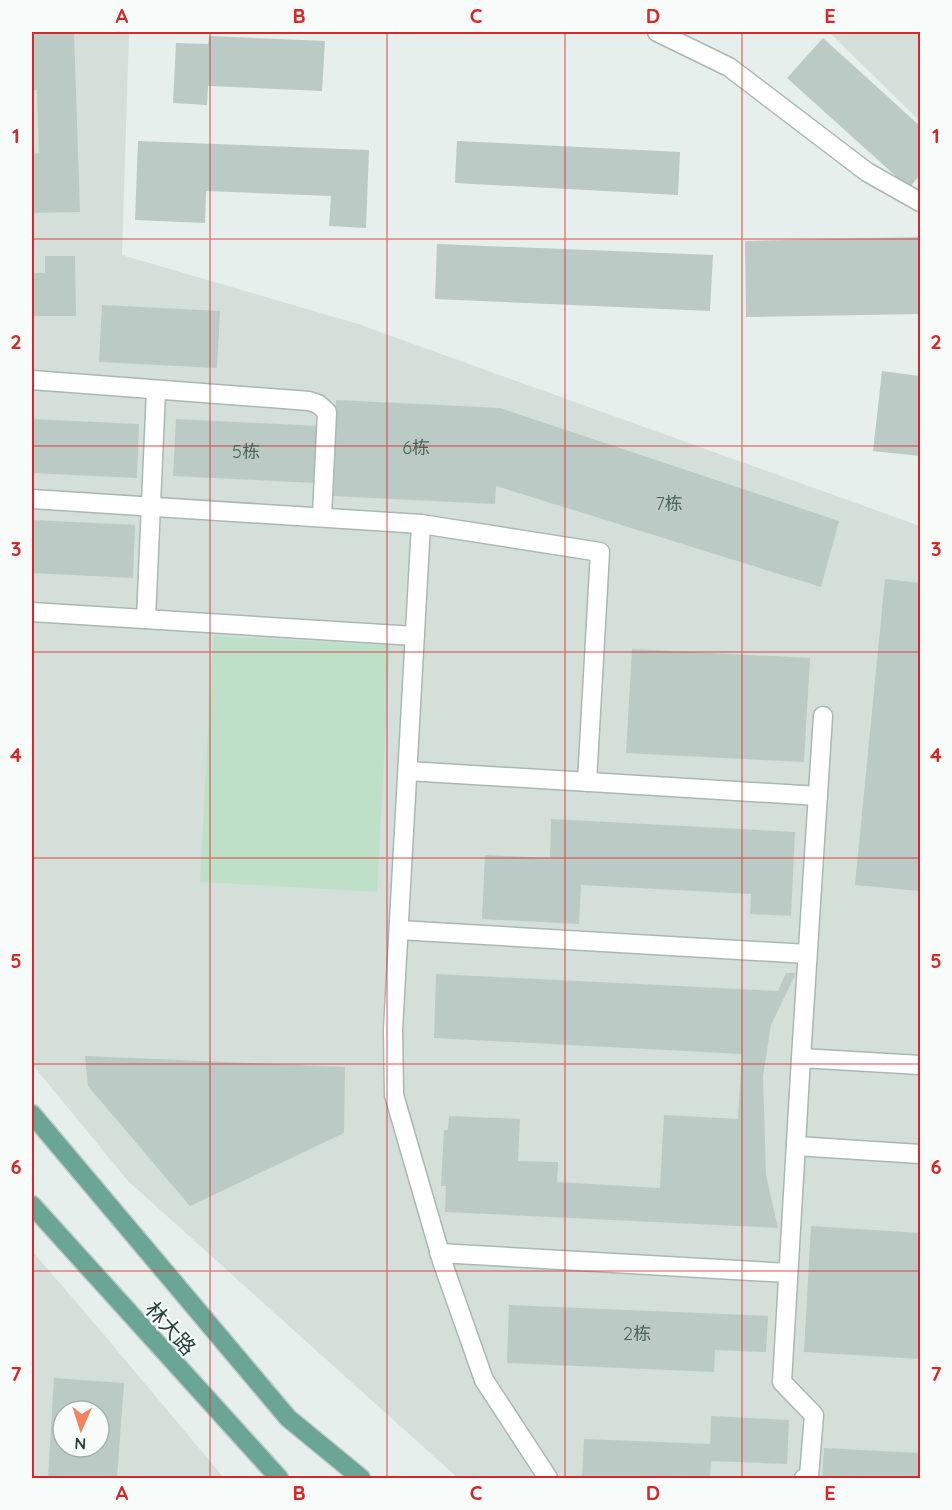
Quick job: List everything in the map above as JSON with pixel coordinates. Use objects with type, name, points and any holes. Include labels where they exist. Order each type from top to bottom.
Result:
[{"type":"main road","points":[[32,1114],[288,1418],[362,1479]]},
{"type":"main road","name":"林大路","points":[[32,1205],[279,1479]]},
{"type":"street","points":[[657,32],[729,67],[867,172],[921,202]]},
{"type":"street","points":[[32,380],[309,401],[318,404],[327,412],[322,516]]},
{"type":"street","points":[[146,620],[156,390]]},
{"type":"street","points":[[32,499],[421,524],[600,552],[587,782]]},
{"type":"street","points":[[421,524],[393,1030],[394,1095],[439,1252],[484,1380],[548,1479]]},
{"type":"street","points":[[32,612],[415,636]]},
{"type":"street","points":[[804,1479],[809,1476],[814,1415],[782,1382],[823,716]]},
{"type":"street","points":[[408,771],[818,796]]},
{"type":"street","points":[[399,930],[807,954]]},
{"type":"street","points":[[801,1058],[921,1065]]},
{"type":"street","points":[[796,1146],[921,1154]]},
{"type":"street","points":[[439,1252],[788,1273]]},
{"type":"shaded area","points":[[32,32],[129,32],[122,255],[358,324],[920,526],[920,1478],[458,1478],[128,1181],[32,1064]]},
{"type":"shaded area","points":[[829,32],[920,32],[920,121]]},
{"type":"shaded area","points":[[32,1251],[100,1330],[224,1478],[32,1478]]},
{"type":"green space","points":[[213,636],[390,645],[377,892],[200,882]]},
{"type":"building","points":[[32,32],[74,32],[80,212],[32,213],[32,154],[39,153],[37,90],[32,90]]},
{"type":"building","points":[[209,36],[325,41],[322,91],[208,86],[207,105],[173,103],[176,43],[208,44]]},
{"type":"building","points":[[823,38],[920,126],[920,175],[909,188],[787,78]]},
{"type":"building","points":[[138,141],[369,150],[366,228],[329,226],[331,196],[206,191],[205,223],[135,220]]},
{"type":"building","points":[[457,141],[680,152],[678,195],[455,183]]},
{"type":"building","points":[[920,237],[920,314],[746,317],[745,241]]},
{"type":"building","points":[[437,244],[713,255],[710,311],[435,299]]},
{"type":"building","points":[[45,256],[75,256],[76,316],[32,316],[32,273],[45,273]]},
{"type":"building","points":[[102,305],[220,311],[217,368],[99,362]]},
{"type":"building","points":[[882,371],[920,376],[920,456],[873,451]]},
{"type":"building","points":[[336,400],[500,408],[839,521],[821,587],[496,486],[495,504],[331,496]]},
{"type":"building","points":[[32,419],[139,424],[137,478],[32,473]]},
{"type":"building","points":[[176,419],[318,426],[315,483],[173,476]]},
{"type":"building","points":[[32,520],[135,525],[133,578],[32,573]]},
{"type":"building","points":[[885,579],[920,583],[920,891],[855,885]]},
{"type":"building","points":[[632,649],[810,658],[804,762],[626,753]]},
{"type":"building","points":[[551,819],[795,832],[791,916],[750,914],[751,894],[581,885],[579,924],[482,919],[485,855],[550,858]]},
{"type":"building","points":[[786,973],[796,973],[771,1025],[763,1076],[766,1175],[778,1228],[445,1212],[446,1186],[441,1186],[444,1130],[448,1130],[449,1116],[520,1119],[518,1161],[558,1162],[557,1182],[660,1188],[664,1115],[738,1119],[742,1054],[434,1038],[436,974],[778,991]]},
{"type":"building","points":[[85,1056],[345,1067],[344,1133],[190,1206],[88,1086]]},
{"type":"building","points":[[811,1226],[920,1233],[920,1359],[804,1352]]},
{"type":"building","points":[[509,1305],[768,1316],[766,1352],[715,1350],[714,1372],[507,1363]]},
{"type":"building","points":[[54,1378],[124,1383],[117,1478],[48,1478],[51,1428],[51,1459],[111,1459],[111,1399],[53,1399]]},
{"type":"building","points":[[711,1416],[789,1420],[787,1464],[711,1461],[710,1478],[582,1478],[584,1439],[710,1444]]},
{"type":"building","points":[[824,1448],[920,1453],[920,1478],[822,1478]]}]
